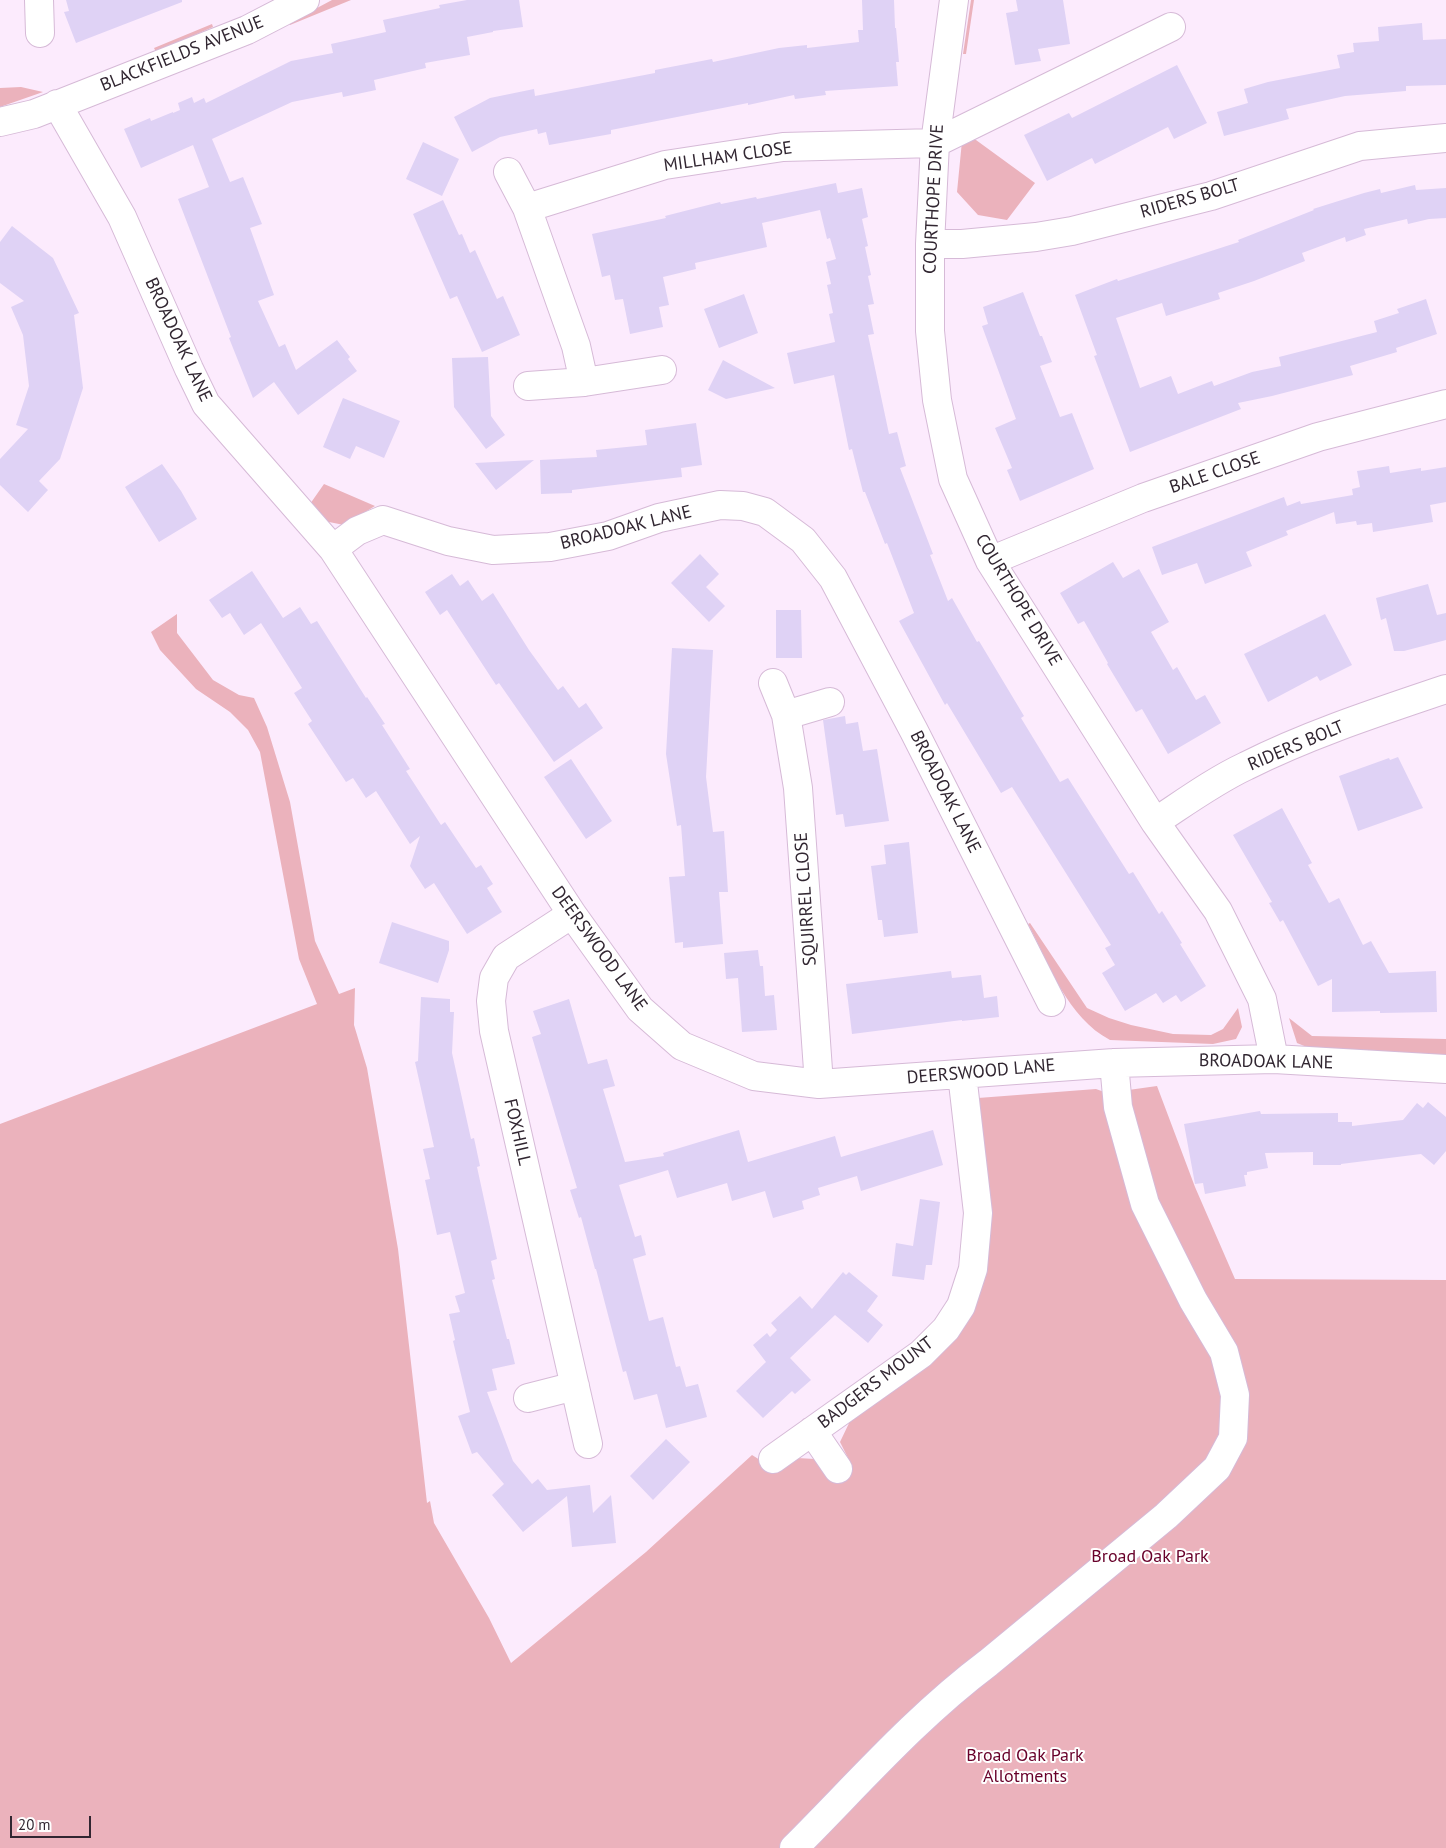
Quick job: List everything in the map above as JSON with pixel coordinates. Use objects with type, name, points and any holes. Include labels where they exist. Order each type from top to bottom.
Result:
[{"type":"street","points":[[39,0],[40,33]]},
{"type":"street","name":"BLACKFIELDS AVENUE","points":[[0,122],[34,114],[247,30],[305,0]]},
{"type":"street","name":"COURTHOPE DRIVE","points":[[954,0],[935,143],[930,244],[930,332],[937,400],[953,479],[990,561],[1155,822],[1218,911],[1262,999],[1274,1059]]},
{"type":"street","points":[[935,143],[1171,27]]},
{"type":"street","name":"BROADOAK LANE","points":[[58,104],[122,217],[206,404],[334,549],[357,531],[383,520],[448,541],[492,550],[550,547],[608,536],[659,518],[720,505],[743,506],[765,512],[803,540],[833,578],[914,731],[1051,1002]]},
{"type":"street","name":"RIDERS BOLT","points":[[930,244],[962,244],[1036,237],[1072,231],[1211,196],[1360,146],[1446,138]]},
{"type":"street","name":"MILLHAM CLOSE","points":[[527,208],[665,165],[783,147],[935,143]]},
{"type":"street","points":[[508,172],[527,208],[576,346],[584,382]]},
{"type":"street","points":[[528,386],[584,382],[662,370]]},
{"type":"street","name":"BALE CLOSE","points":[[990,561],[1144,498],[1309,440],[1446,404]]},
{"type":"street","name":"DEERSWOOD LANE","points":[[334,549],[572,914],[640,1009],[682,1046],[754,1076],[819,1084],[1086,1063]]},
{"type":"street","name":"SQUIRREL CLOSE","points":[[773,683],[786,715],[798,788],[819,1084]]},
{"type":"street","name":"RIDERS BOLT","points":[[1155,822],[1191,798],[1253,763],[1376,712],[1446,689]]},
{"type":"street","points":[[786,715],[830,702]]},
{"type":"street","name":"FOXHILL","points":[[572,914],[506,956],[494,978],[490,1001],[494,1031],[588,1444]]},
{"type":"street","name":"BROADOAK LANE","points":[[1086,1063],[1274,1059],[1446,1069]]},
{"type":"street","points":[[794,1848],[940,1701],[1174,1509],[1217,1468],[1233,1438],[1235,1395],[1224,1352],[1193,1300],[1146,1204],[1118,1107],[1114,1062]]},
{"type":"street","name":"BADGERS MOUNT","points":[[773,1459],[921,1354],[946,1329],[962,1306],[973,1269],[978,1213],[962,1074]]},
{"type":"street","points":[[528,1398],[575,1386]]},
{"type":"street","name":"BADGERS MOUNT","points":[[812,1431],[838,1469]]},
{"type":"green space","points":[[332,0],[351,0],[290,25],[289,23]]},
{"type":"green space","points":[[971,0],[974,0],[966,54],[963,54]]},
{"type":"green space","points":[[212,24],[213,27],[156,52],[154,48]]},
{"type":"green space","points":[[21,87],[43,92],[0,107],[0,88]]},
{"type":"green space","points":[[968,139],[976,140],[1035,183],[1007,220],[978,215],[957,192],[962,141]]},
{"type":"green space","points":[[324,484],[375,506],[344,525],[324,521],[310,504]]},
{"type":"green space","name":"Broad Oak Park","points":[[177,614],[177,633],[213,680],[239,695],[254,698],[267,727],[290,802],[315,941],[339,994],[355,988],[354,1025],[367,1068],[398,1249],[427,1503],[430,1501],[434,1523],[489,1618],[511,1663],[646,1552],[752,1455],[776,1470],[797,1458],[815,1459],[828,1479],[852,1466],[840,1442],[851,1419],[941,1354],[973,1312],[987,1271],[989,1220],[978,1098],[1096,1089],[1107,1093],[1157,1086],[1195,1187],[1235,1279],[1446,1280],[1446,1848],[0,1848],[0,1124],[317,1004],[299,959],[260,752],[248,730],[230,712],[196,689],[160,650],[151,632]]},
{"type":"green space","points":[[1030,923],[1087,1008],[1131,1025],[1173,1034],[1211,1035],[1223,1029],[1238,1008],[1242,1027],[1236,1039],[1213,1044],[1110,1040],[1082,1018],[1071,1004],[1052,973],[1028,924]]},
{"type":"green space","points":[[1289,1018],[1312,1036],[1446,1039],[1446,1056],[1309,1048],[1297,1043]]},
{"type":"building","points":[[66,0],[182,0],[182,2],[76,43],[64,12],[69,11]]},
{"type":"building","points":[[467,0],[519,0],[523,27],[467,37],[470,55],[425,63],[426,68],[374,80],[376,90],[343,97],[342,92],[292,102],[212,139],[230,182],[243,177],[262,224],[250,228],[274,295],[258,301],[279,347],[285,344],[296,370],[337,340],[350,357],[348,359],[357,371],[298,415],[274,382],[253,398],[178,199],[209,187],[193,145],[141,168],[124,129],[150,118],[151,121],[180,110],[178,103],[192,97],[194,103],[204,98],[206,103],[291,61],[333,53],[331,44],[386,32],[383,20],[440,8],[439,5]]},
{"type":"building","points":[[862,0],[894,0],[899,62],[896,62],[898,86],[825,91],[826,95],[795,99],[794,95],[611,130],[611,134],[549,145],[546,132],[538,134],[537,129],[500,137],[472,152],[454,117],[490,98],[534,89],[535,96],[655,73],[655,70],[712,59],[713,62],[779,48],[807,45],[807,48],[859,42],[858,30],[863,30]]},
{"type":"building","points":[[1016,0],[1063,0],[1070,44],[1038,49],[1041,61],[1015,65],[1006,13],[1018,11]]},
{"type":"building","points":[[1422,23],[1423,40],[1446,39],[1446,85],[1406,86],[1406,91],[1345,96],[1286,109],[1289,119],[1224,136],[1217,112],[1248,103],[1244,89],[1268,82],[1340,68],[1337,55],[1354,52],[1353,43],[1379,41],[1378,27]]},
{"type":"building","points":[[1177,65],[1207,123],[1174,139],[1168,127],[1095,164],[1092,158],[1047,181],[1024,135],[1069,113],[1072,118]]},
{"type":"building","points":[[423,142],[459,159],[442,196],[406,179]]},
{"type":"building","points":[[836,183],[838,193],[862,188],[868,217],[862,219],[868,246],[865,247],[871,275],[868,276],[874,304],[868,305],[874,334],[868,335],[889,434],[897,432],[906,466],[900,468],[933,554],[930,555],[948,601],[952,598],[977,642],[979,641],[1024,716],[1021,718],[1060,782],[1068,778],[1129,874],[1133,872],[1159,914],[1162,911],[1182,943],[1180,944],[1206,986],[1181,1002],[1176,995],[1163,1003],[1156,993],[1125,1011],[1102,973],[1115,965],[1105,948],[1111,945],[1012,787],[1001,793],[947,703],[945,705],[899,621],[914,613],[887,543],[885,544],[865,492],[863,492],[852,449],[849,450],[834,375],[794,384],[787,353],[835,342],[829,314],[833,313],[827,285],[831,284],[826,262],[836,259],[830,238],[827,239],[820,210],[762,223],[767,247],[695,263],[696,269],[663,277],[669,305],[659,307],[663,327],[630,334],[623,299],[615,300],[610,275],[602,277],[592,234],[666,218],[665,216],[720,202],[721,204],[756,197],[757,199]]},
{"type":"building","points":[[1415,185],[1416,190],[1446,188],[1446,218],[1429,219],[1408,224],[1407,219],[1364,229],[1366,235],[1346,242],[1345,237],[1302,253],[1305,261],[1218,293],[1220,299],[1166,316],[1162,303],[1116,318],[1140,388],[1171,376],[1178,394],[1212,381],[1214,386],[1252,372],[1281,366],[1279,357],[1377,332],[1374,321],[1399,313],[1397,309],[1426,299],[1437,334],[1396,348],[1397,352],[1350,366],[1353,375],[1238,403],[1241,409],[1130,452],[1094,356],[1097,355],[1075,295],[1117,279],[1118,281],[1239,242],[1238,240],[1313,209],[1380,189],[1381,193]]},
{"type":"building","points":[[443,200],[459,235],[462,234],[470,253],[475,250],[497,299],[503,296],[520,335],[482,352],[457,296],[450,299],[413,214]]},
{"type":"building","points":[[12,226],[53,258],[79,313],[74,315],[83,388],[60,459],[39,481],[48,490],[28,512],[0,485],[0,459],[28,429],[16,425],[29,386],[23,335],[11,307],[24,301],[0,283],[0,242]]},
{"type":"building","points":[[1023,292],[1052,362],[1040,366],[1060,417],[1072,413],[1094,469],[1020,501],[1007,470],[1012,468],[995,428],[1016,419],[982,326],[988,324],[983,307]]},
{"type":"building","points":[[744,294],[758,333],[719,348],[704,309]]},
{"type":"building","points":[[488,357],[491,416],[505,435],[486,449],[454,407],[452,358]]},
{"type":"building","points":[[723,360],[775,388],[726,399],[708,390]]},
{"type":"building","points":[[343,398],[400,421],[384,458],[356,446],[350,459],[323,447]]},
{"type":"building","points":[[696,423],[702,465],[681,468],[682,477],[572,490],[572,493],[541,494],[540,460],[597,457],[596,450],[647,445],[645,430]]},
{"type":"building","points":[[534,460],[496,490],[475,463]]},
{"type":"building","points":[[162,464],[181,491],[197,519],[159,542],[125,487]]},
{"type":"building","points":[[1389,466],[1390,473],[1421,468],[1421,471],[1446,467],[1446,502],[1430,505],[1433,522],[1373,532],[1372,523],[1357,525],[1356,521],[1336,524],[1334,512],[1286,531],[1288,535],[1246,552],[1252,566],[1205,584],[1197,563],[1162,575],[1152,547],[1284,497],[1287,506],[1300,501],[1301,504],[1353,495],[1352,489],[1360,487],[1357,471]]},
{"type":"building","points":[[700,554],[719,574],[706,587],[725,606],[709,622],[671,583]]},
{"type":"building","points":[[1113,562],[1123,578],[1139,569],[1169,622],[1151,632],[1173,670],[1177,667],[1196,700],[1205,695],[1221,723],[1168,754],[1142,709],[1136,712],[1084,621],[1078,624],[1060,593]]},
{"type":"building","points":[[252,571],[283,618],[300,607],[311,624],[317,621],[366,698],[385,724],[382,725],[410,769],[406,771],[441,825],[445,822],[476,868],[481,865],[493,884],[487,888],[502,912],[467,934],[434,883],[425,889],[410,866],[420,836],[410,844],[376,791],[366,798],[353,778],[346,782],[308,724],[312,721],[294,693],[302,688],[261,623],[244,635],[230,613],[222,618],[209,600]]},
{"type":"building","points":[[452,574],[460,586],[468,580],[482,601],[493,593],[529,650],[558,690],[563,686],[579,708],[586,703],[603,728],[554,762],[499,683],[496,685],[447,610],[440,615],[425,592]]},
{"type":"building","points":[[1428,584],[1437,615],[1446,613],[1446,640],[1404,651],[1394,651],[1386,618],[1381,620],[1376,598]]},
{"type":"building","points":[[776,610],[801,610],[802,658],[776,658]]},
{"type":"building","points":[[1325,614],[1352,665],[1320,681],[1317,676],[1268,702],[1244,654]]},
{"type":"building","points":[[672,648],[713,650],[706,777],[713,832],[724,831],[728,892],[719,892],[723,944],[683,948],[683,942],[675,943],[669,877],[685,876],[681,825],[677,826],[666,754]]},
{"type":"building","points":[[845,716],[846,724],[858,722],[863,751],[877,749],[889,821],[845,827],[843,814],[836,815],[823,720]]},
{"type":"building","points":[[1398,757],[1423,808],[1358,831],[1339,776],[1389,758],[1390,760]]},
{"type":"building","points":[[571,759],[612,821],[586,839],[544,777]]},
{"type":"building","points":[[1282,808],[1312,863],[1308,865],[1329,903],[1339,898],[1363,945],[1371,941],[1389,973],[1436,971],[1437,1012],[1332,1012],[1332,979],[1318,986],[1283,920],[1280,922],[1269,903],[1272,902],[1233,835]]},
{"type":"building","points":[[909,842],[918,933],[884,937],[882,920],[878,920],[871,866],[886,864],[884,845]]},
{"type":"building","points":[[392,922],[449,941],[449,950],[438,983],[379,963]]},
{"type":"building","points":[[758,950],[760,966],[763,966],[765,996],[774,995],[777,1030],[742,1032],[738,978],[726,979],[724,953]]},
{"type":"building","points":[[951,971],[952,978],[981,975],[984,998],[997,996],[999,1017],[852,1034],[846,984]]},
{"type":"building","points":[[421,997],[450,999],[450,1012],[454,1012],[452,1053],[471,1139],[474,1138],[480,1166],[477,1167],[497,1259],[491,1261],[495,1279],[492,1280],[515,1364],[492,1369],[497,1390],[487,1392],[513,1461],[532,1484],[538,1479],[547,1490],[590,1485],[593,1513],[611,1495],[616,1543],[572,1547],[567,1496],[523,1532],[492,1495],[504,1484],[477,1452],[472,1454],[458,1416],[470,1412],[453,1341],[455,1340],[449,1314],[460,1312],[455,1296],[465,1293],[450,1232],[437,1235],[425,1180],[430,1179],[423,1149],[434,1147],[415,1062],[418,1061]]},
{"type":"building","points":[[569,999],[588,1064],[607,1059],[615,1086],[603,1089],[625,1162],[664,1156],[663,1153],[739,1130],[748,1162],[835,1136],[841,1157],[933,1130],[943,1165],[861,1191],[857,1176],[818,1188],[820,1195],[802,1201],[804,1209],[773,1218],[765,1191],[732,1201],[727,1183],[677,1198],[668,1170],[619,1185],[635,1237],[641,1235],[646,1255],[633,1259],[649,1321],[663,1317],[676,1367],[680,1366],[686,1387],[698,1384],[707,1417],[666,1428],[657,1394],[634,1400],[626,1371],[623,1372],[581,1217],[579,1218],[570,1190],[577,1188],[532,1037],[541,1034],[533,1011]]},
{"type":"building","points":[[1428,1102],[1446,1117],[1446,1151],[1434,1165],[1421,1154],[1341,1165],[1313,1165],[1313,1152],[1265,1153],[1268,1168],[1247,1172],[1247,1175],[1244,1175],[1246,1186],[1205,1194],[1203,1183],[1195,1184],[1184,1124],[1260,1111],[1261,1114],[1338,1113],[1338,1122],[1352,1122],[1352,1126],[1403,1120],[1417,1103],[1423,1108]]},
{"type":"building","points":[[920,1199],[940,1202],[932,1265],[926,1265],[924,1280],[892,1276],[896,1243],[913,1246]]},
{"type":"building","points":[[843,1272],[846,1275],[849,1272],[878,1296],[867,1311],[883,1325],[868,1343],[835,1315],[790,1358],[811,1380],[795,1394],[792,1391],[763,1418],[736,1391],[766,1362],[753,1345],[767,1333],[770,1337],[777,1330],[771,1323],[800,1296],[812,1309]]},
{"type":"building","points":[[666,1439],[690,1462],[653,1500],[630,1476]]},
{"type":"park label","name":"Broad Oak Park Allotments","points":[[1025,1766]]}]
